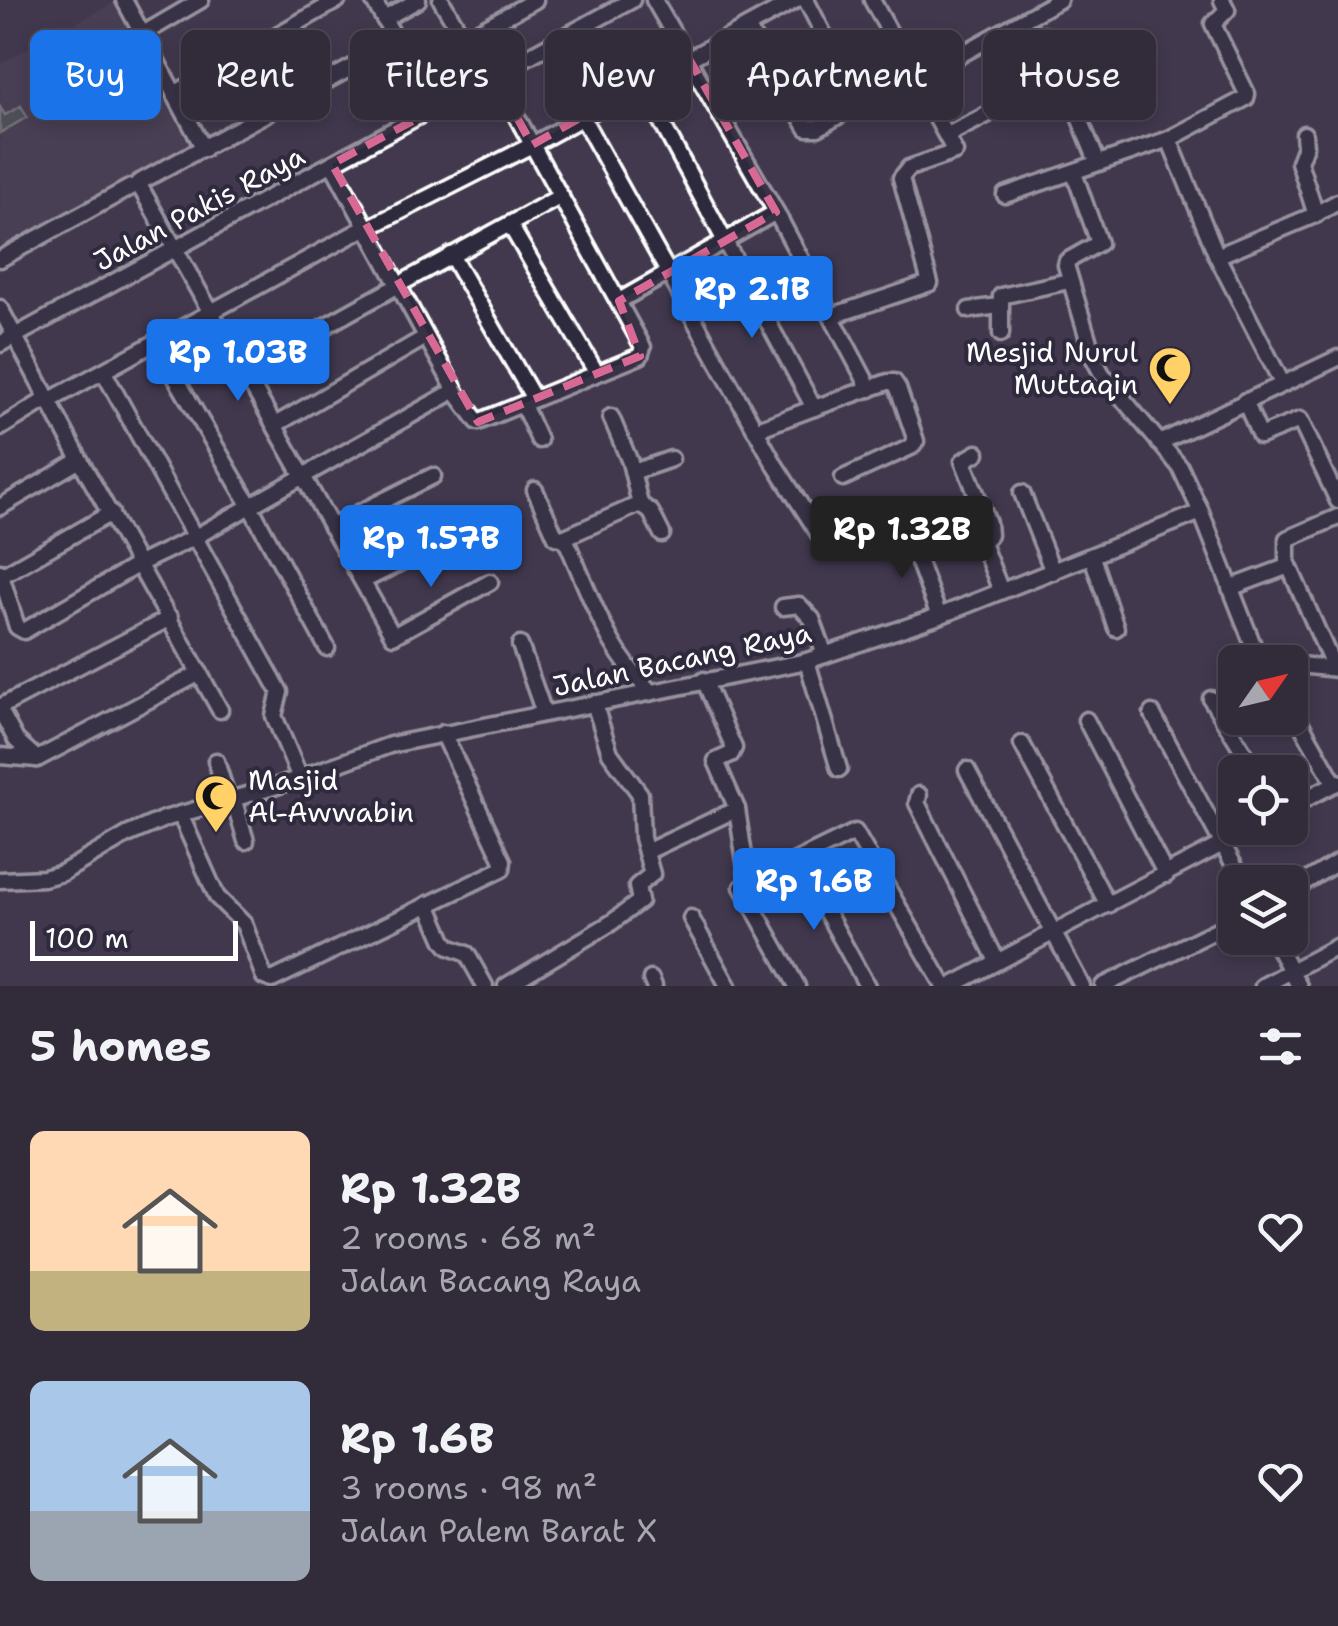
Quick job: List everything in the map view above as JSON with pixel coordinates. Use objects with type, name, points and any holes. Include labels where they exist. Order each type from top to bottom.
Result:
[{"type":"street","points":[[124,0],[141,30]]},
{"type":"street","points":[[150,30],[201,0]]},
{"type":"street","points":[[174,94],[338,0]]},
{"type":"street","points":[[372,0],[396,40],[394,45],[138,183],[393,636],[490,582]]},
{"type":"street","points":[[384,19],[418,0]]},
{"type":"street","points":[[441,0],[462,34],[468,37],[535,0]]},
{"type":"street","name":"Jalan Pakis Raya","points":[[525,60],[632,0]]},
{"type":"street","points":[[654,0],[672,30]]},
{"type":"street","points":[[691,55],[796,0]]},
{"type":"street","points":[[747,26],[807,128],[818,128],[858,101],[806,0]]},
{"type":"street","points":[[872,0],[888,30]]},
{"type":"street","points":[[1002,30],[1059,0]]},
{"type":"street","points":[[1005,195],[1168,139],[1248,96],[1214,24],[1226,12],[1222,0]]},
{"type":"street","points":[[691,62],[870,389]]},
{"type":"street","points":[[161,69],[204,149]]},
{"type":"street","points":[[948,135],[983,117]]},
{"type":"street","name":"Jalan Pakis Raya","points":[[7,341],[414,120]]},
{"type":"street","points":[[332,164],[363,229],[472,418],[478,422],[487,420],[644,352],[519,120]]},
{"type":"street","points":[[0,428],[363,229],[575,120]]},
{"type":"street","points":[[584,120],[755,430],[821,537]]},
{"type":"street","points":[[660,120],[814,408]]},
{"type":"street","points":[[832,316],[930,283],[901,178],[909,168],[954,154],[939,120]]},
{"type":"street","points":[[1080,120],[1097,162]]},
{"type":"street","points":[[1304,134],[1305,146],[1299,162],[1316,215]]},
{"type":"street","points":[[1168,139],[1217,256],[1282,384]]},
{"type":"street","points":[[1074,173],[1099,244],[1067,261],[1070,281],[1102,374],[1187,476],[1254,645]]},
{"type":"street","points":[[0,259],[131,187]]},
{"type":"street","points":[[408,280],[560,196]]},
{"type":"street","points":[[1217,256],[1338,202]]},
{"type":"street","points":[[619,301],[776,212]]},
{"type":"street","points":[[510,225],[596,372]]},
{"type":"street","points":[[451,255],[529,402],[539,440]]},
{"type":"street","points":[[1001,334],[999,306],[1004,294],[1070,281]]},
{"type":"street","points":[[244,371],[390,290]]},
{"type":"street","points":[[968,310],[999,306]]},
{"type":"street","points":[[0,308],[7,341],[51,399],[80,460],[142,562],[220,710]]},
{"type":"street","points":[[275,425],[419,341]]},
{"type":"street","points":[[160,349],[327,648]]},
{"type":"street","points":[[1159,443],[1282,384],[1336,364]]},
{"type":"street","points":[[106,376],[280,692],[274,716],[300,778]]},
{"type":"street","points":[[755,430],[894,382],[916,442],[842,478]]},
{"type":"street","points":[[111,513],[1,574],[17,627],[24,631],[446,395]]},
{"type":"street","points":[[1244,401],[1260,436],[1300,420],[1338,500]]},
{"type":"street","points":[[611,417],[633,472],[640,504],[652,512],[662,534]]},
{"type":"street","points":[[977,453],[963,460],[988,523],[989,535],[982,542],[1001,591]]},
{"type":"street","points":[[0,507],[80,460]]},
{"type":"street","points":[[633,472],[671,460]]},
{"type":"street","points":[[331,527],[434,476]]},
{"type":"street","points":[[534,490],[556,537],[563,538],[640,504]]},
{"type":"street","points":[[1022,493],[1053,572]]},
{"type":"street","name":"Jalan Bacang Raya","points":[[0,880],[62,873],[127,836],[180,814],[300,778],[390,745],[806,661],[939,616],[1201,512]]},
{"type":"street","points":[[1286,565],[1287,539],[1338,517]]},
{"type":"street","points":[[907,531],[939,616]]},
{"type":"street","points":[[363,581],[457,534]]},
{"type":"street","points":[[563,538],[614,648],[629,672],[651,692]]},
{"type":"street","points":[[1092,557],[1116,628]]},
{"type":"street","points":[[1230,588],[1286,565],[1292,568],[1336,669],[1308,666]]},
{"type":"street","points":[[783,607],[799,605],[808,610],[825,655]]},
{"type":"street","points":[[37,759],[16,740],[0,708],[170,618]]},
{"type":"street","points":[[520,646],[544,713]]},
{"type":"street","points":[[806,661],[839,769]]},
{"type":"street","points":[[0,756],[37,759],[200,673]]},
{"type":"street","points":[[704,680],[734,748],[731,754],[716,761],[737,809],[748,882]]},
{"type":"street","points":[[1211,699],[1246,755]]},
{"type":"street","points":[[506,986],[611,923],[640,900],[637,886],[652,874],[640,824],[640,794],[610,753],[594,703]]},
{"type":"street","points":[[1152,713],[1218,837]]},
{"type":"street","points":[[1086,720],[1166,875]]},
{"type":"street","points":[[180,814],[217,897],[244,924],[264,977],[290,979],[428,904],[500,871],[504,864],[443,733]]},
{"type":"street","points":[[1308,735],[1336,783],[1308,798]]},
{"type":"street","points":[[1022,744],[1108,905]]},
{"type":"street","points":[[216,761],[246,841]]},
{"type":"street","points":[[967,770],[1082,986]]},
{"type":"street","points":[[919,795],[917,803],[996,961]]},
{"type":"street","points":[[646,852],[737,809]]},
{"type":"street","points":[[797,986],[742,887],[852,832],[858,834],[948,986],[1054,935],[1222,845],[1233,865]]},
{"type":"street","points":[[798,860],[867,986]]},
{"type":"street","points":[[1308,880],[1338,862]]},
{"type":"street","points":[[428,904],[444,942],[467,954],[481,981],[462,986]]},
{"type":"street","points":[[690,918],[728,986]]},
{"type":"street","points":[[1104,986],[1218,929]]},
{"type":"street","points":[[1263,986],[1338,946]]},
{"type":"street","points":[[1282,955],[1300,986]]},
{"type":"highlighted area","points":[[688,57],[776,212],[619,301],[640,356],[478,422],[332,164],[495,77],[532,145]]},
{"type":"shaded area","points":[[114,3],[128,30],[64,30]]},
{"type":"shaded area","points":[[30,48],[30,120],[161,120],[161,92],[191,148],[0,249],[0,64]]},
{"type":"green space","points":[[21,106],[27,117],[0,133],[0,107],[5,115]]},
{"type":"place","name":"Mesjid Nurul Muttaqin","points":[[1170,406]]},
{"type":"place","name":"Masjid Al-Awwabin","points":[[216,834]]}]
